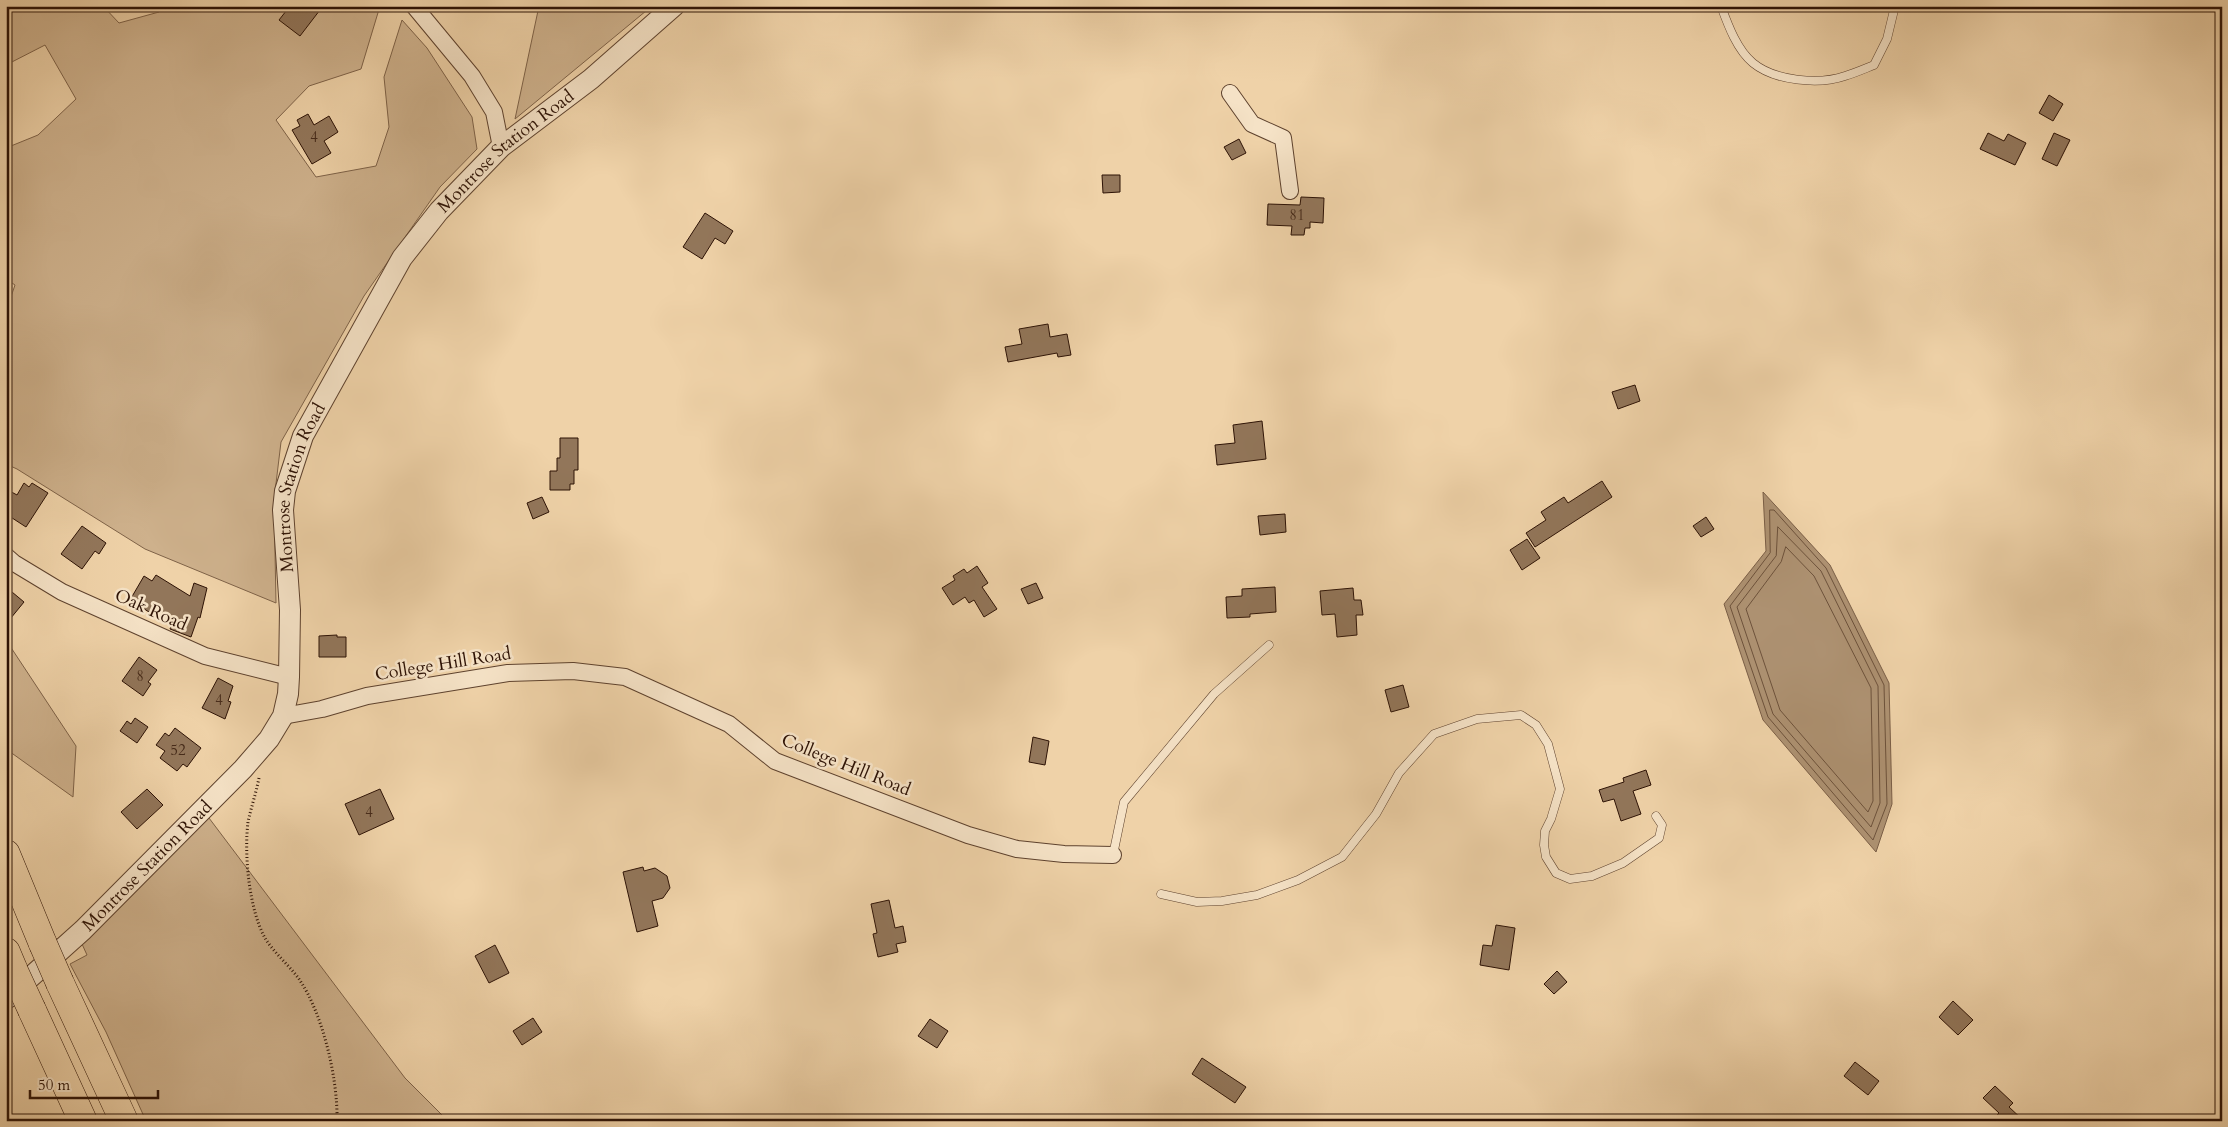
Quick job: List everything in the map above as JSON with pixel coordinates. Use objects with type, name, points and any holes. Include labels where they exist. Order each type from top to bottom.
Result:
[{"type":"highway","points":[[6,854],[60,983],[124,1121]]},
{"type":"highway","points":[[10,962],[83,1121]]},
{"type":"street","points":[[414,6],[472,76],[494,112],[501,147]]},
{"type":"street","name":"Montrose Station Road","points":[[6,999],[90,924],[243,769],[269,739],[283,716],[288,694],[290,610],[283,510],[285,491],[303,436],[402,258],[438,211],[501,147],[590,79],[674,6]]},
{"type":"street","points":[[1230,93],[1252,124],[1283,138],[1290,191]]},
{"type":"street","name":"Oak Road","points":[[6,556],[14,563],[62,592],[205,656],[289,677]]},
{"type":"street","name":"College Hill Road","points":[[283,716],[322,709],[367,696],[508,673],[573,671],[625,677],[729,724],[775,761],[968,835],[1017,849],[1064,854],[1113,855]]},
{"type":"lane","points":[[1721,6],[1731,32],[1753,63],[1777,75],[1806,81],[1844,77],[1874,65],[1887,39],[1895,6]]},
{"type":"lane","points":[[1113,855],[1124,802],[1214,694],[1268,645]]},
{"type":"lane","points":[[1161,894],[1197,902],[1222,901],[1257,895],[1298,880],[1342,857],[1376,814],[1398,773],[1434,734],[1477,719],[1521,714],[1536,725],[1548,744],[1560,789],[1546,831],[1544,845],[1546,857],[1556,873],[1570,879],[1592,876],[1623,863],[1660,838],[1662,825],[1656,816]]},
{"type":"path","points":[[260,776],[248,821],[246,847],[255,912],[266,938],[313,1000],[323,1028],[338,1106],[337,1121]]},
{"type":"shaded area","points":[[6,6],[103,6],[119,23],[159,12],[164,6],[380,6],[361,69],[309,86],[276,120],[316,177],[376,166],[389,127],[384,77],[402,20],[427,48],[472,117],[477,149],[440,187],[364,296],[281,442],[274,500],[276,603],[145,549],[6,464],[6,311],[15,285],[6,279],[6,148],[38,135],[76,99],[45,45],[6,65]]},
{"type":"shaded area","points":[[539,6],[652,6],[515,119]]},
{"type":"shaded area","points":[[6,640],[76,746],[73,797],[6,749]]},
{"type":"shaded area","points":[[209,818],[405,1078],[448,1121],[146,1121],[106,1032],[70,964],[87,955],[82,944]]},
{"type":"water","points":[[1763,492],[1830,565],[1889,683],[1892,804],[1876,852],[1763,720],[1724,604],[1766,551]]},
{"type":"building","points":[[290,6],[323,6],[300,36],[279,20]]},
{"type":"building","points":[[2049,95],[2063,104],[2053,121],[2039,113]]},
{"type":"building","points":[[308,114],[314,125],[329,116],[338,132],[324,141],[331,153],[312,164],[292,130],[300,126],[297,120]]},
{"type":"building","points":[[1988,133],[2004,141],[2008,134],[2026,143],[2015,165],[1980,149]]},
{"type":"building","points":[[2054,133],[2070,140],[2057,166],[2042,159]]},
{"type":"building","points":[[1239,139],[1246,153],[1232,160],[1224,147]]},
{"type":"building","points":[[1102,175],[1120,175],[1120,192],[1103,193]]},
{"type":"building","points":[[1301,197],[1324,198],[1323,223],[1310,222],[1310,228],[1305,228],[1304,235],[1291,235],[1292,226],[1267,225],[1268,204],[1300,205]]},
{"type":"building","points":[[705,213],[733,231],[725,244],[715,238],[702,259],[683,247]]},
{"type":"building","points":[[1048,324],[1050,337],[1067,334],[1071,355],[1058,357],[1057,353],[1008,362],[1005,347],[1022,344],[1019,329]]},
{"type":"building","points":[[1635,385],[1640,401],[1618,409],[1612,392]]},
{"type":"building","points":[[1262,421],[1266,459],[1217,465],[1215,445],[1235,443],[1233,425]]},
{"type":"building","points":[[560,438],[578,438],[578,470],[574,470],[574,484],[570,484],[570,490],[550,490],[550,471],[557,471],[557,458],[560,458]]},
{"type":"building","points":[[1602,481],[1612,497],[1535,547],[1526,533],[1546,520],[1541,512],[1564,497],[1568,503]]},
{"type":"building","points":[[24,483],[29,487],[32,483],[48,493],[26,527],[6,514],[6,489],[17,495]]},
{"type":"building","points":[[542,497],[549,512],[533,519],[527,503]]},
{"type":"building","points":[[1285,514],[1286,532],[1260,535],[1258,516]]},
{"type":"building","points":[[1706,517],[1714,529],[1701,537],[1693,526]]},
{"type":"building","points":[[82,526],[106,543],[99,554],[95,551],[82,569],[61,554]]},
{"type":"building","points":[[1527,539],[1540,558],[1522,570],[1510,550]]},
{"type":"building","points":[[977,566],[988,583],[982,587],[997,609],[984,617],[974,600],[969,603],[965,597],[953,605],[942,588],[955,580],[953,576],[964,569],[967,573]]},
{"type":"building","points":[[156,575],[190,596],[194,583],[207,588],[200,618],[198,617],[191,637],[170,629],[173,620],[153,607],[149,612],[130,600],[144,576],[152,581]]},
{"type":"building","points":[[1036,583],[1043,598],[1028,604],[1021,589]]},
{"type":"building","points":[[6,587],[24,602],[6,624]]},
{"type":"building","points":[[1275,587],[1276,612],[1250,614],[1250,617],[1227,618],[1226,597],[1242,596],[1242,589]]},
{"type":"building","points":[[1353,588],[1354,600],[1361,600],[1363,615],[1356,615],[1357,635],[1337,637],[1335,614],[1322,615],[1320,591]]},
{"type":"building","points":[[337,635],[337,637],[346,637],[346,657],[319,657],[319,636]]},
{"type":"building","points":[[139,657],[157,670],[148,682],[151,684],[143,696],[122,681]]},
{"type":"building","points":[[218,678],[233,686],[228,701],[231,702],[225,719],[202,708]]},
{"type":"building","points":[[1403,685],[1409,707],[1391,712],[1385,690]]},
{"type":"building","points":[[135,718],[148,727],[137,743],[120,731],[127,721],[131,724]]},
{"type":"building","points":[[175,728],[201,748],[187,767],[183,764],[177,771],[160,758],[165,751],[156,745],[165,733],[169,736]]},
{"type":"building","points":[[1033,737],[1049,741],[1045,765],[1029,762]]},
{"type":"building","points":[[1646,770],[1651,785],[1633,791],[1641,814],[1621,821],[1614,799],[1603,802],[1599,790],[1624,782],[1623,778]]},
{"type":"building","points":[[147,789],[163,805],[137,829],[121,812]]},
{"type":"building","points":[[380,789],[394,819],[359,835],[345,804]]},
{"type":"building","points":[[643,867],[644,871],[655,868],[667,876],[670,888],[663,898],[652,901],[658,926],[637,932],[623,872]]},
{"type":"building","points":[[889,900],[895,928],[903,926],[906,942],[896,944],[898,952],[878,957],[873,934],[877,933],[871,904]]},
{"type":"building","points":[[1496,925],[1515,928],[1509,970],[1480,965],[1483,945],[1492,946]]},
{"type":"building","points":[[495,945],[509,973],[489,983],[475,956]]},
{"type":"building","points":[[1557,971],[1567,982],[1554,994],[1544,984]]},
{"type":"building","points":[[1953,1001],[1973,1020],[1958,1035],[1939,1017]]},
{"type":"building","points":[[533,1018],[542,1032],[522,1045],[513,1031]]},
{"type":"building","points":[[930,1019],[948,1031],[937,1048],[918,1036]]},
{"type":"building","points":[[1202,1058],[1246,1087],[1235,1103],[1192,1074]]},
{"type":"building","points":[[1855,1062],[1879,1081],[1868,1095],[1844,1076]]},
{"type":"building","points":[[1995,1086],[2013,1103],[2009,1107],[2024,1121],[1991,1121],[1999,1113],[1983,1098]]}]
